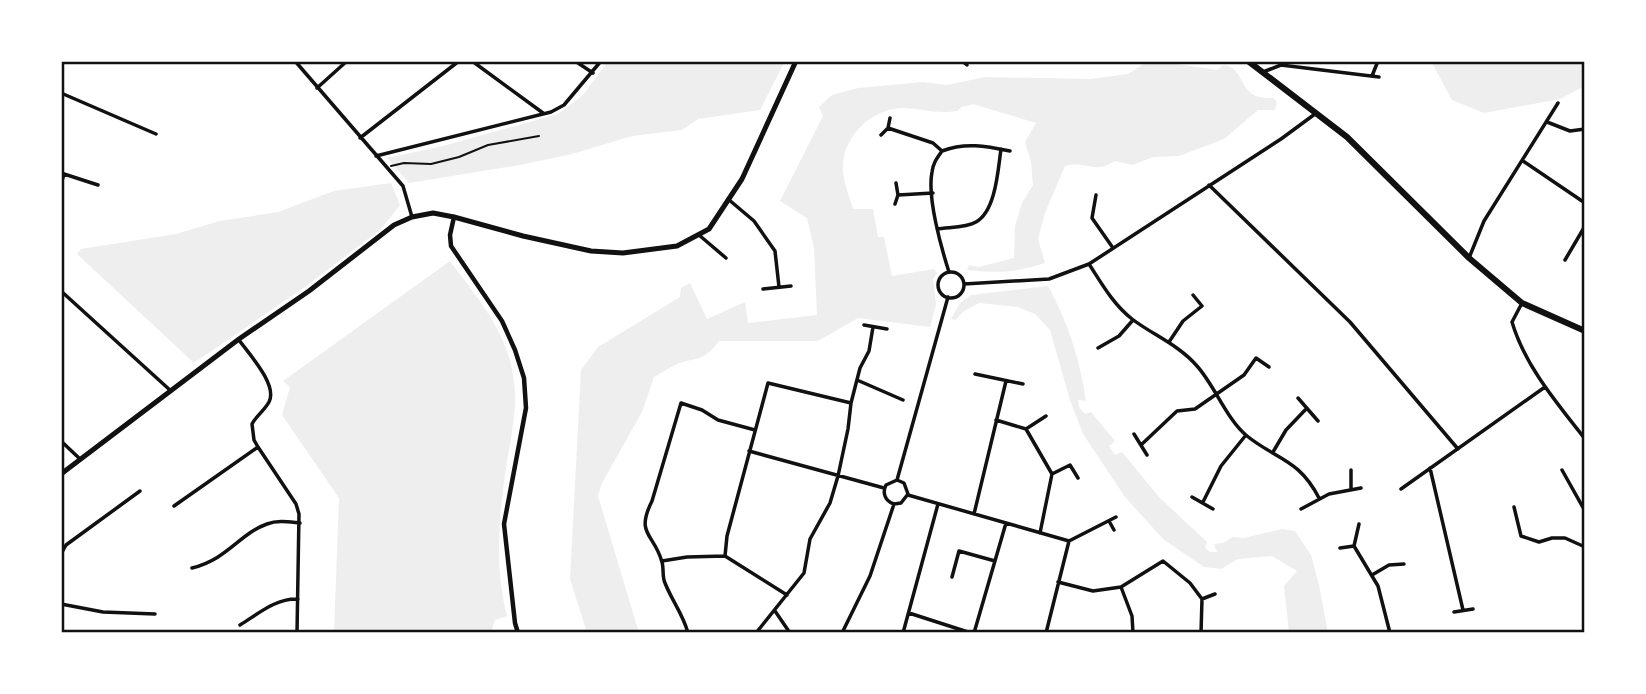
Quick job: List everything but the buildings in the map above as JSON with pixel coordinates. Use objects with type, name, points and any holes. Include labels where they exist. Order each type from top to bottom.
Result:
[{"type":"main road","points":[[61,474],[394,225],[412,217],[433,213],[580,248],[623,253],[677,246],[709,229],[741,179],[796,61]]},
{"type":"main road","points":[[1248,61],[1347,137],[1469,258],[1522,303],[1585,331]]},
{"type":"street","points":[[295,61],[402,186],[412,217]]},
{"type":"street","points":[[317,88],[347,61]]},
{"type":"street","points":[[360,138],[459,61]]},
{"type":"street","points":[[472,61],[543,113]]},
{"type":"street","points":[[575,61],[593,73]]},
{"type":"street","points":[[376,156],[543,113],[564,104],[593,73],[600,61]]},
{"type":"street","points":[[962,61],[967,65]]},
{"type":"street","points":[[1372,76],[1378,61]]},
{"type":"street","points":[[1263,72],[1281,65],[1379,78]]},
{"type":"street","points":[[61,93],[156,134]]},
{"type":"street","points":[[1469,258],[1484,221],[1558,103]]},
{"type":"street","points":[[964,284],[1049,279],[1089,264],[1315,114]]},
{"type":"street","points":[[881,135],[888,128],[890,118]]},
{"type":"street","points":[[1546,121],[1570,131],[1585,129]]},
{"type":"street","points":[[888,128],[933,143],[942,152]]},
{"type":"street","points":[[949,272],[937,229],[931,174],[934,162],[942,152],[961,145],[982,145],[1010,151]]},
{"type":"street","points":[[937,229],[972,224],[983,216],[996,184],[1001,149]]},
{"type":"street","points":[[1522,160],[1585,203]]},
{"type":"street","points":[[61,184],[63,174],[98,185]]},
{"type":"street","points":[[895,204],[898,195],[896,183]]},
{"type":"street","points":[[1209,186],[1350,322],[1458,449]]},
{"type":"street","points":[[898,195],[933,192]]},
{"type":"street","points":[[1096,195],[1092,218],[1113,248]]},
{"type":"street","points":[[729,200],[754,220],[775,251],[779,287]]},
{"type":"street","points":[[454,217],[450,234],[451,246],[502,321],[516,350],[524,378],[526,408],[505,524],[515,623],[519,633]]},
{"type":"street","points":[[1565,260],[1585,226]]},
{"type":"street","points":[[699,234],[726,258]]},
{"type":"street","points":[[1089,264],[1113,302],[1133,320],[1169,342],[1196,365],[1245,435],[1296,465],[1311,482],[1319,498]]},
{"type":"street","points":[[949,272],[957,274],[964,284],[959,294],[948,297],[941,293],[938,282],[942,275],[949,272]]},
{"type":"street","points":[[763,289],[791,286]]},
{"type":"street","points":[[61,291],[170,391]]},
{"type":"street","points":[[1169,342],[1183,321],[1202,306],[1193,295]]},
{"type":"street","points":[[61,302],[68,296]]},
{"type":"street","points":[[897,480],[948,297]]},
{"type":"street","points":[[1522,303],[1512,322],[1517,341],[1545,387],[1585,439]]},
{"type":"street","points":[[1097,348],[1119,336],[1133,320]]},
{"type":"street","points":[[864,325],[887,329]]},
{"type":"street","points":[[756,633],[804,573],[810,539],[831,503],[848,429],[851,403],[860,368],[869,351],[873,327]]},
{"type":"street","points":[[239,339],[271,385],[269,402],[251,424],[254,440],[296,504],[300,523],[297,633]]},
{"type":"street","points":[[1140,445],[1177,411],[1195,409],[1244,375],[1256,358],[1269,367]]},
{"type":"street","points":[[975,374],[1023,384]]},
{"type":"street","points":[[858,380],[903,400]]},
{"type":"street","points":[[974,514],[1006,381]]},
{"type":"street","points":[[726,556],[727,536],[768,383],[851,403]]},
{"type":"street","points":[[1401,489],[1545,387]]},
{"type":"street","points":[[1298,398],[1318,421]]},
{"type":"street","points":[[688,633],[680,610],[664,582],[662,561],[646,532],[645,517],[681,403],[702,410],[718,420],[755,430]]},
{"type":"street","points":[[1273,452],[1286,430],[1307,408]]},
{"type":"street","points":[[989,410],[998,412]]},
{"type":"street","points":[[1026,429],[1046,416]]},
{"type":"street","points":[[996,420],[1026,429],[1052,474],[1041,533]]},
{"type":"street","points":[[1134,434],[1147,455]]},
{"type":"street","points":[[1202,502],[1221,466],[1245,435]]},
{"type":"street","points":[[61,441],[80,459]]},
{"type":"street","points":[[174,506],[258,447]]},
{"type":"street","points":[[749,451],[884,488]]},
{"type":"street","points":[[1052,474],[1070,465],[1078,478]]},
{"type":"street","points":[[1430,467],[1463,610]]},
{"type":"street","points":[[1351,470],[1351,489]]},
{"type":"street","points":[[1562,470],[1585,510]]},
{"type":"street","points":[[897,480],[907,486],[908,495],[901,503],[894,504],[885,496],[884,488],[897,480]]},
{"type":"street","points":[[1301,509],[1319,498],[1360,488]]},
{"type":"street","points":[[61,554],[66,545],[140,491]]},
{"type":"street","points":[[908,495],[1069,541],[1116,517]]},
{"type":"street","points":[[1192,497],[1213,509]]},
{"type":"street","points":[[842,633],[870,576],[894,504]]},
{"type":"street","points":[[903,633],[938,504]]},
{"type":"street","points":[[1514,507],[1521,536],[1539,542],[1565,538],[1583,545],[1585,539]]},
{"type":"street","points":[[1109,521],[1114,530]]},
{"type":"street","points":[[192,568],[215,561],[269,523],[300,523]]},
{"type":"street","points":[[909,613],[972,633],[1006,523]]},
{"type":"street","points":[[1359,524],[1354,546],[1378,586],[1390,633]]},
{"type":"street","points":[[1046,633],[1069,541]]},
{"type":"street","points":[[1340,548],[1354,546]]},
{"type":"street","points":[[951,577],[959,551],[995,561]]},
{"type":"street","points":[[662,561],[687,556],[726,556],[788,595]]},
{"type":"street","points":[[1058,582],[1093,591],[1121,587],[1163,561],[1190,583],[1202,599],[1201,633]]},
{"type":"street","points":[[1372,575],[1389,565],[1404,564]]},
{"type":"street","points":[[1121,587],[1132,616],[1133,633]]},
{"type":"street","points":[[1202,599],[1215,594]]},
{"type":"street","points":[[240,625],[277,602],[287,598],[298,599]]},
{"type":"street","points":[[61,604],[103,612],[155,614]]},
{"type":"street","points":[[1454,612],[1473,609]]},
{"type":"street","points":[[775,611],[790,633]]},
{"type":"path","points":[[387,167],[404,163],[431,164],[459,157],[488,145],[539,136]]},
{"type":"shaded area","points":[[608,61],[785,61],[760,110],[698,119],[682,130],[632,136],[572,154],[520,165],[409,183],[387,158],[443,146],[558,114],[583,95]]},
{"type":"shaded area","points":[[1156,61],[1217,70],[1223,65],[1231,68],[1253,94],[1273,98],[1277,102],[1275,110],[1258,110],[1224,139],[1179,156],[1153,157],[1133,165],[1115,161],[1101,167],[1065,166],[1045,213],[1038,239],[1045,263],[1024,269],[998,272],[967,270],[969,265],[979,267],[1014,258],[1015,226],[1022,203],[1033,185],[1031,162],[1025,142],[1036,123],[973,104],[950,112],[891,109],[880,113],[860,128],[852,137],[843,160],[844,177],[853,209],[873,209],[878,237],[884,237],[892,276],[934,269],[937,273],[933,279],[936,305],[930,327],[858,318],[818,341],[719,341],[706,355],[677,364],[654,377],[642,412],[602,483],[598,496],[639,633],[587,633],[570,579],[581,370],[598,347],[680,297],[681,288],[690,283],[707,319],[745,302],[748,323],[817,315],[814,248],[807,218],[780,201],[823,116],[819,107],[832,95],[858,88],[923,82],[947,85],[985,77],[1090,79],[1128,74],[1142,65]]},
{"type":"shaded area","points":[[1431,61],[1585,61],[1585,86],[1560,99],[1484,113],[1452,100]]},
{"type":"shaded area","points":[[391,183],[400,205],[380,230],[306,286],[194,363],[77,254],[81,249],[176,234],[220,221],[278,212],[334,191]]},
{"type":"shaded area","points":[[450,261],[493,321],[505,347],[513,375],[515,412],[499,539],[500,578],[507,616],[495,620],[491,633],[334,633],[339,498],[282,415],[290,387],[283,381]]},
{"type":"shaded area","points":[[1048,286],[1062,313],[1077,356],[1086,401],[1078,400],[1079,407],[1085,414],[1091,412],[1115,441],[1109,446],[1115,455],[1122,452],[1159,497],[1207,542],[1205,548],[1210,552],[1217,552],[1214,544],[1223,543],[1233,537],[1244,538],[1282,529],[1295,531],[1311,555],[1328,633],[1289,633],[1284,586],[1297,571],[1272,556],[1238,559],[1221,569],[1204,567],[1163,539],[1125,497],[1083,434],[1070,400],[1050,330],[1035,314],[1018,307],[979,303],[964,311],[955,320],[951,319],[960,303],[971,295]]}]
